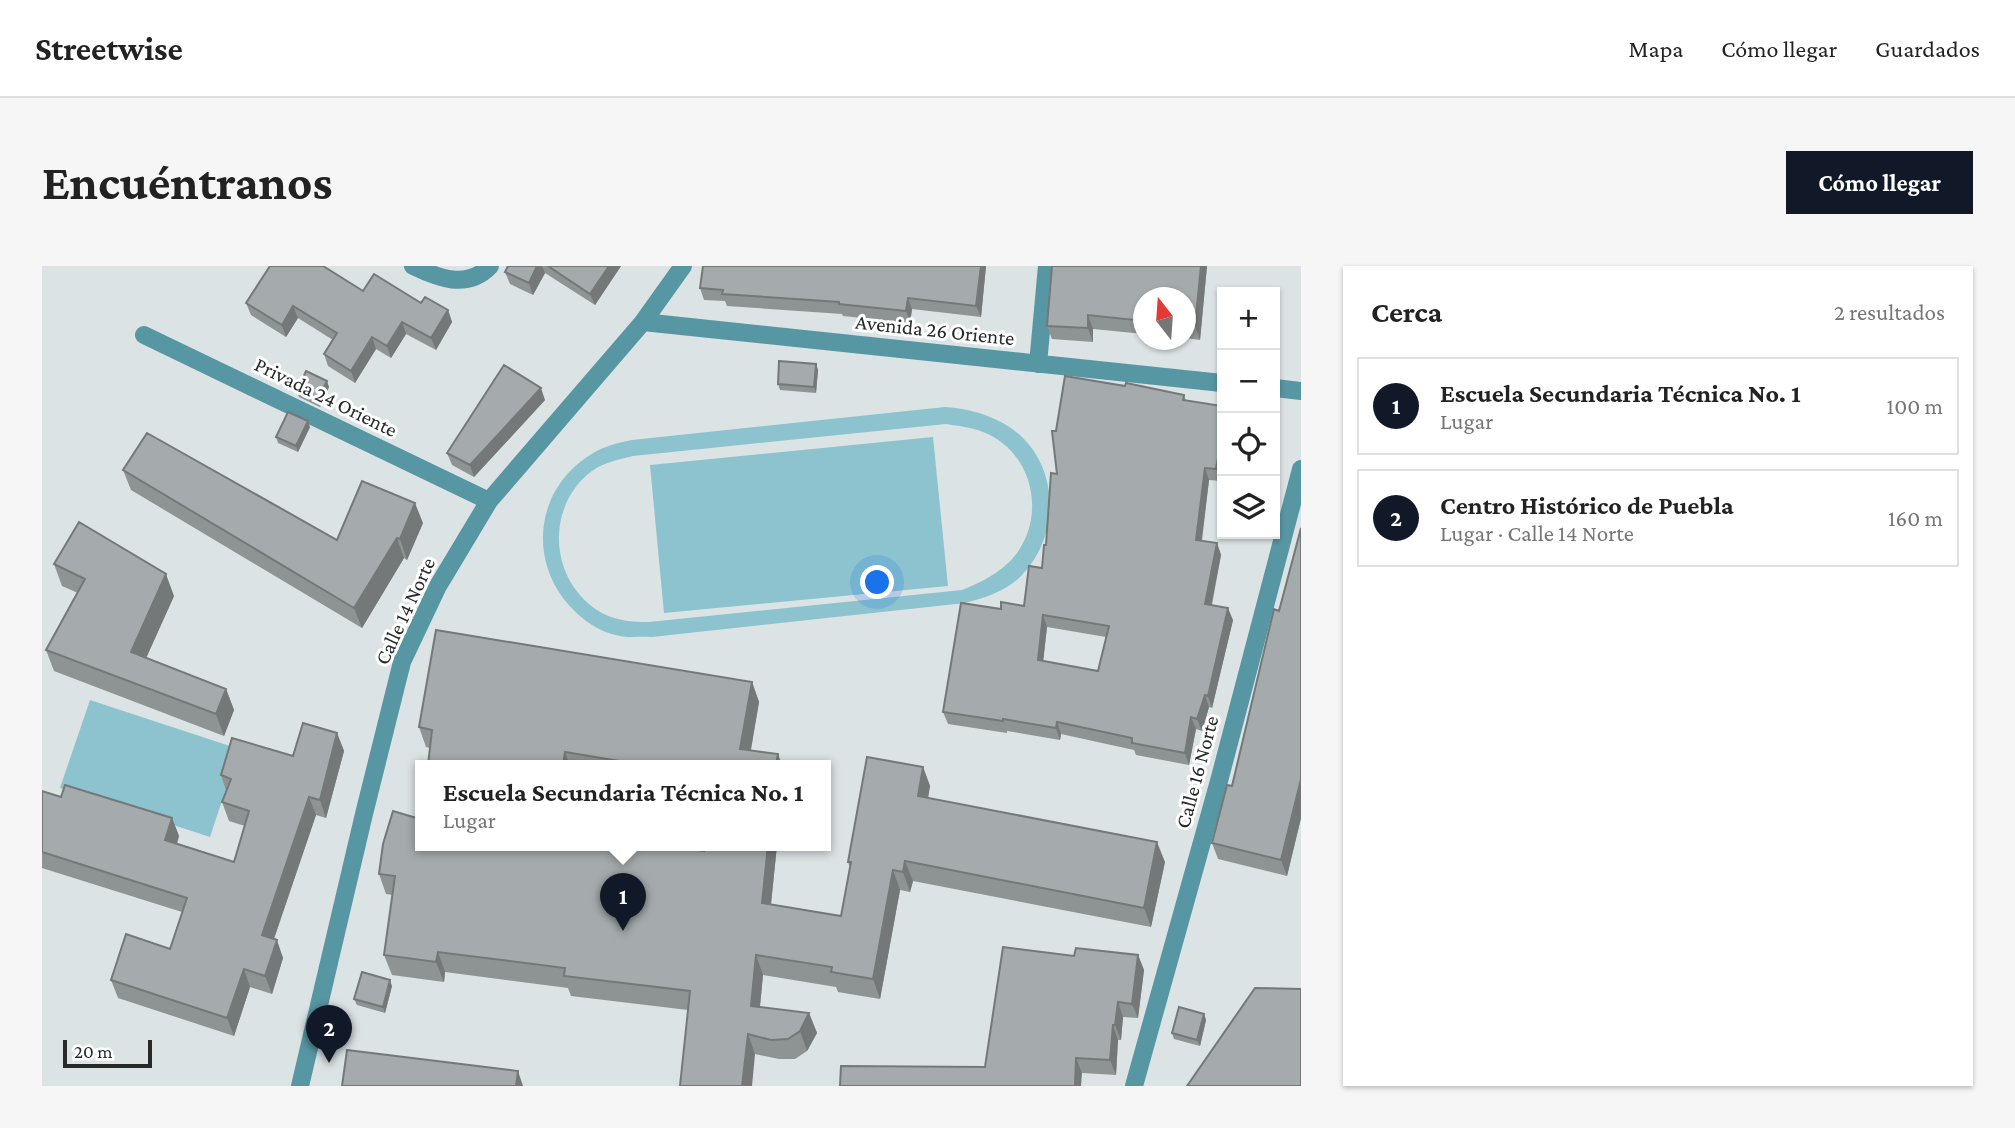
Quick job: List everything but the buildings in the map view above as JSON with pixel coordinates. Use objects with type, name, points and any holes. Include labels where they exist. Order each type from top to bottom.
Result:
[{"type":"street","points":[[413,266],[439,278],[462,281],[490,266]]},
{"type":"street","name":"Calle 14 Norte","points":[[300,1086],[402,662],[438,586],[489,501],[643,322],[683,266]]},
{"type":"street","points":[[1038,365],[1047,266]]},
{"type":"street","name":"Avenida 26 Oriente","points":[[643,322],[1217,383]]},
{"type":"street","name":"Privada 24 Oriente","points":[[144,335],[489,501]]},
{"type":"street","points":[[1280,389],[1301,391]]},
{"type":"street","name":"Calle 16 Norte","points":[[1134,1086],[1219,781],[1301,469]]},
{"type":"shaded area","points":[[945,407],[962,409],[1004,423],[1027,443],[1047,480],[1050,501],[1048,522],[1043,543],[1018,579],[993,594],[965,603],[652,637],[620,636],[603,631],[588,622],[563,598],[552,580],[546,561],[544,522],[558,486],[571,470],[598,451],[632,440]],"holes":[[[946,424],[983,432],[1012,452],[1029,482],[1032,499],[1027,534],[1014,557],[994,574],[962,590],[637,622],[608,616],[585,600],[572,584],[564,566],[559,547],[564,508],[574,490],[588,474],[609,462],[633,456]]]},
{"type":"shaded area","points":[[933,437],[948,586],[664,613],[650,465]]},
{"type":"shaded area","points":[[90,700],[239,749],[210,837],[60,788]]},
{"type":"place","name":"Escuela Secundaria Técnica No. 1","points":[[623,931]]},
{"type":"place","name":"Centro Histórico de Puebla","points":[[329,1063]]}]
